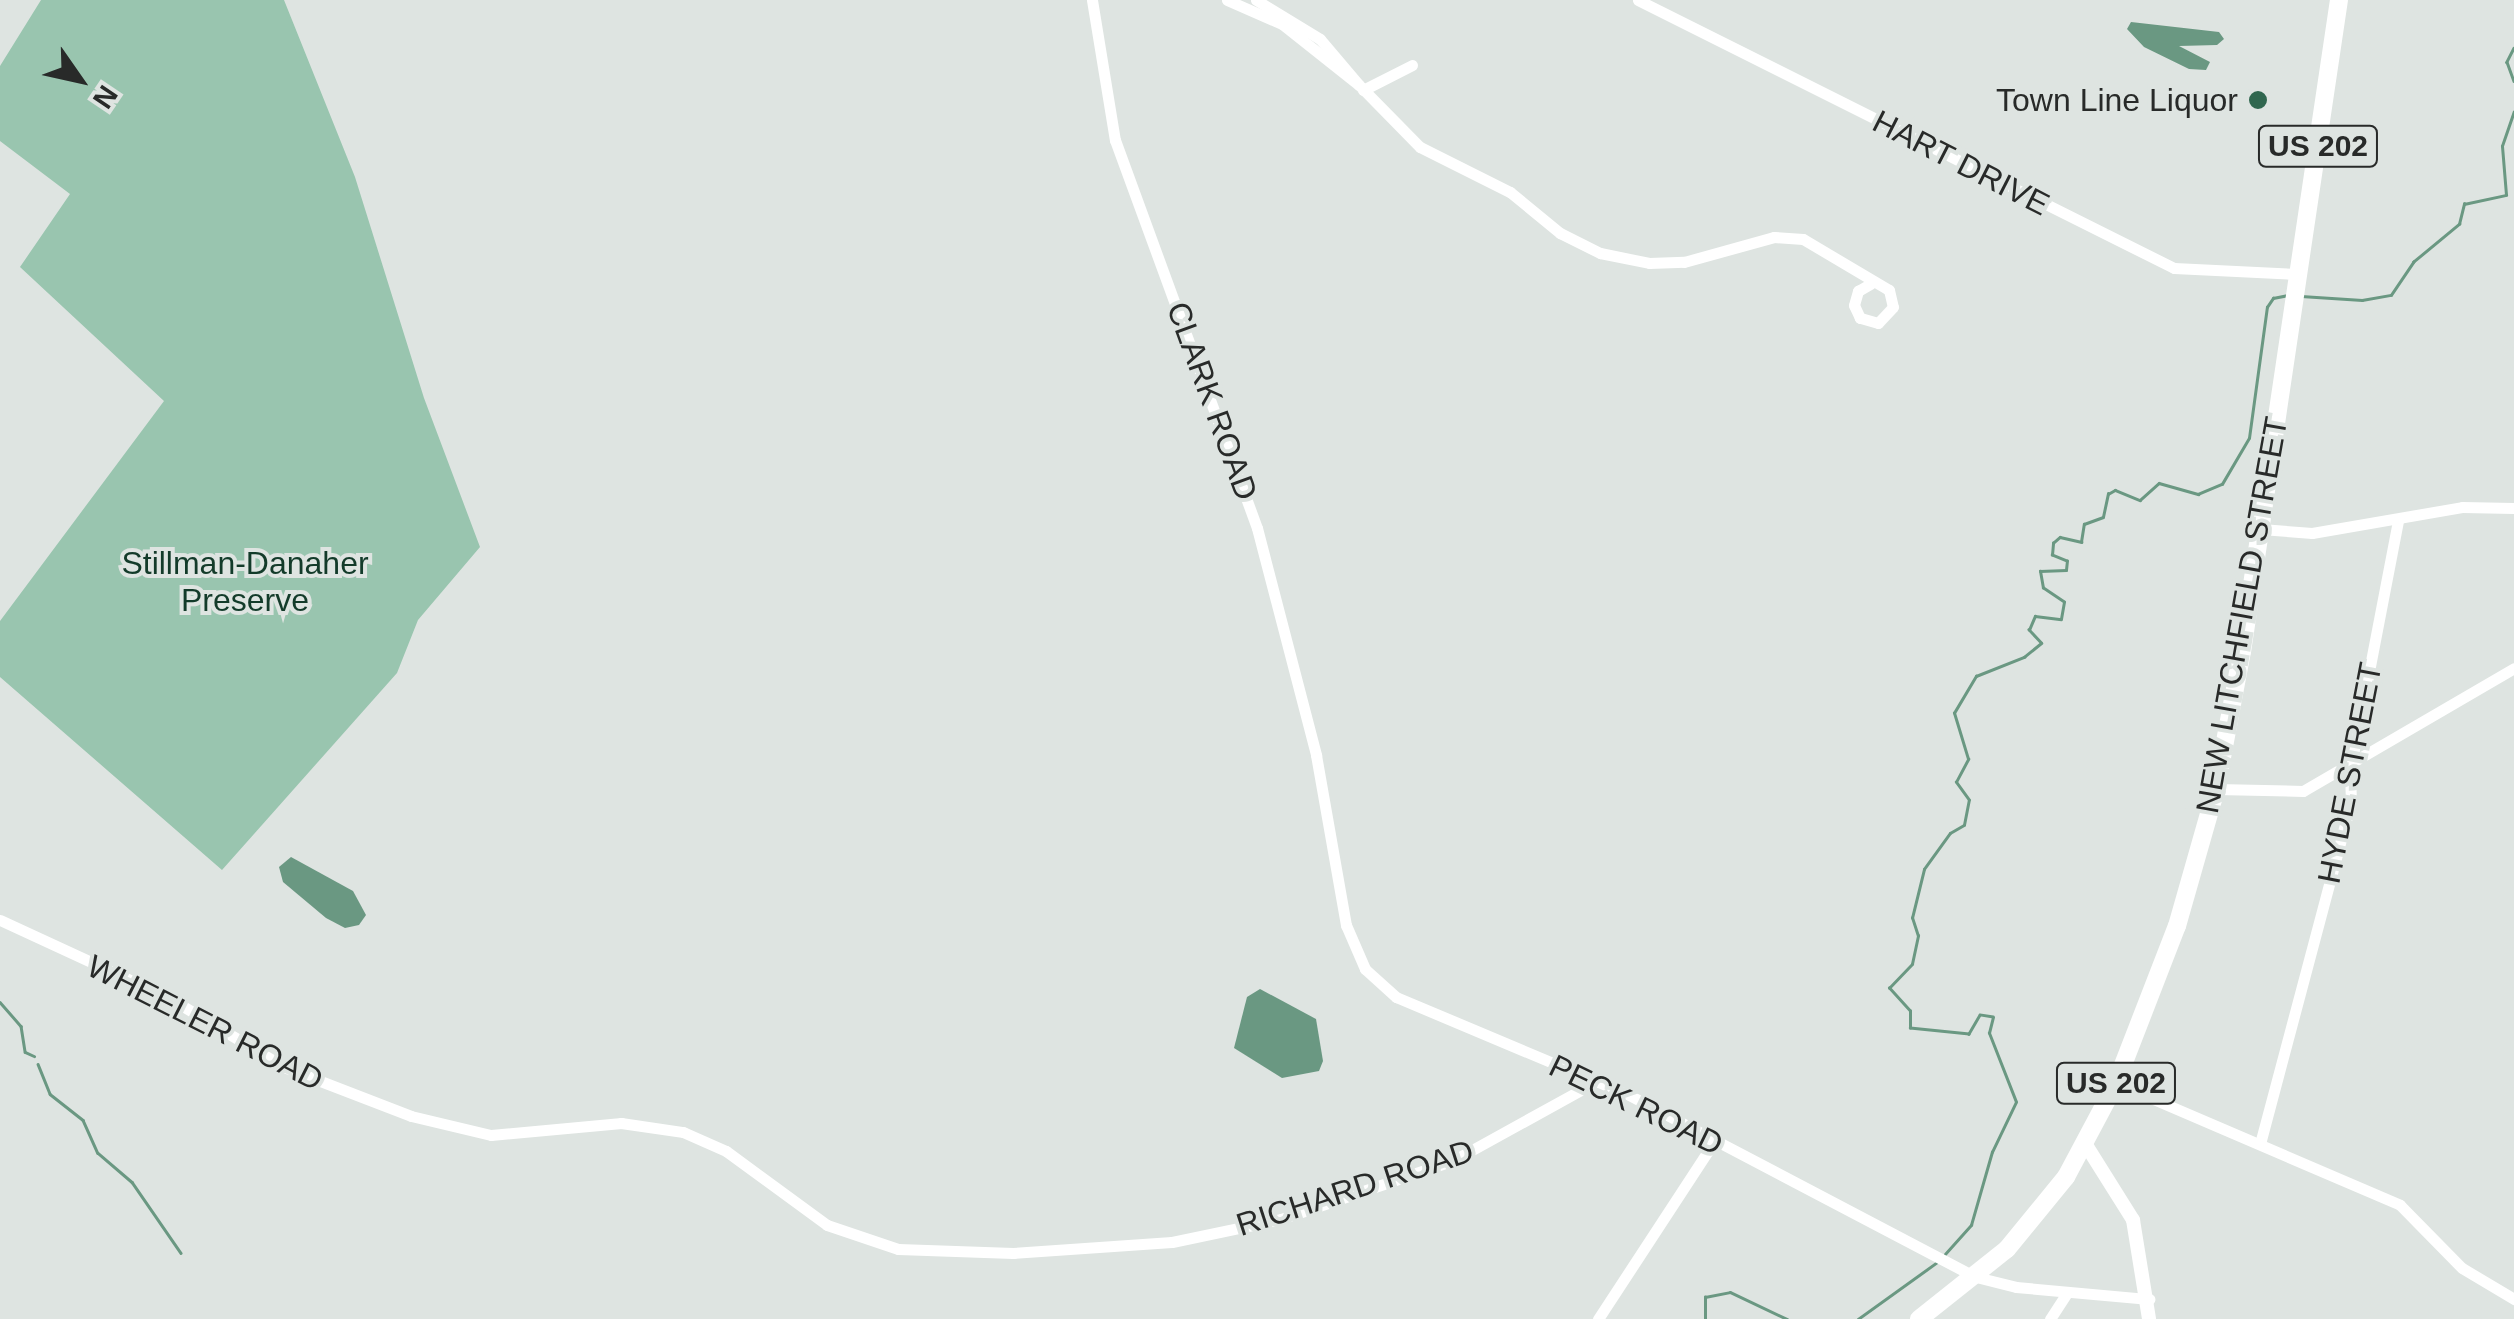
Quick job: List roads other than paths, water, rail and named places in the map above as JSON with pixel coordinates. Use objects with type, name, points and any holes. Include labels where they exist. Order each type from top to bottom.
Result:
[{"type":"highway","name":"NEW LITCHFIELD STREET","points":[[1919,1319],[1976,1277],[2027,1227],[2086,1145],[2116,1083],[2178,926],[2216,789],[2261,529],[2339,2]]},
{"type":"street","name":"CLARK ROAD","points":[[1092,0],[1116,140],[1236,462],[1326,806]]},
{"type":"street","points":[[1227,0],[1282,24],[1361,88]]},
{"type":"street","points":[[1256,0],[1320,38],[1361,88],[1420,147],[1510,192],[1560,233],[1600,253],[1649,264],[1684,262],[1783,236],[1813,242],[1860,268],[1870,284]]},
{"type":"street","name":"HART DRIVE","points":[[1638,0],[2164,264],[2296,289]]},
{"type":"street","points":[[1361,88],[1412,65]]},
{"type":"street","points":[[2261,529],[2312,533],[2462,507],[2514,508]]},
{"type":"street","name":"HYDE STREET","points":[[2261,1140],[2351,802],[2350,770],[2398,520]]},
{"type":"street","points":[[2216,789],[2303,792],[2350,770],[2514,668]]},
{"type":"street","name":"PECK ROAD","points":[[1326,806],[1346,925],[1366,969],[1396,997],[1596,1081],[1976,1277],[2066,1292],[2149,1299]]},
{"type":"street","name":"WHEELER ROAD","points":[[0,920],[171,999],[292,1071],[420,1119],[491,1135],[621,1124],[670,1129],[718,1146],[806,1212]]},
{"type":"street","name":"RICHARD ROAD","points":[[806,1212],[864,1242],[915,1250],[1013,1253],[1172,1242],[1281,1219],[1454,1160],[1596,1081]]},
{"type":"street","points":[[2116,1083],[2261,1140],[2400,1205],[2462,1268],[2514,1299]]},
{"type":"street","points":[[1598,1319],[1714,1143]]},
{"type":"street","points":[[2086,1145],[2133,1220],[2149,1299],[2149,1319]]},
{"type":"street","points":[[2050,1319],[2066,1292]]},
{"type":"waterway","points":[[2514,48],[2507,62],[2514,81]]},
{"type":"waterway","points":[[2301,296],[2362,300],[2391,295],[2413,262],[2459,224],[2464,204],[2506,195],[2502,146],[2514,112]]},
{"type":"waterway","points":[[1945,1254],[1971,1225],[1992,1152],[2016,1102],[1989,1033],[1993,1017],[1980,1015],[1969,1034],[1910,1028],[1910,1011],[1889,988],[1912,964],[1918,936],[1912,918],[1924,869],[1950,833],[1964,825],[1969,800],[1956,782],[1968,759],[1954,713],[1976,676],[2024,657],[2041,643],[2029,630],[2035,616],[2061,619],[2064,602],[2043,588],[2040,571],[2066,570],[2067,561],[2052,555],[2053,543],[2060,537],[2081,542],[2084,524],[2103,517],[2108,494],[2115,490],[2140,500],[2159,483],[2198,494],[2222,484],[2249,438],[2267,307],[2273,298],[2289,295]]},
{"type":"waterway","points":[[0,1002],[21,1026],[25,1052],[34,1056]]},
{"type":"waterway","points":[[38,1064],[50,1094],[83,1120],[98,1153],[132,1182],[181,1253]]},
{"type":"waterway","points":[[1858,1319],[1936,1263]]},
{"type":"waterway","points":[[1705,1319],[1705,1297],[1730,1292],[1787,1319]]},
{"type":"place","name":"Town Line Liquor","points":[[2258,100]]},
{"type":"park label","name":"Stillman-Danaher Preserve","points":[[245,582]]}]
